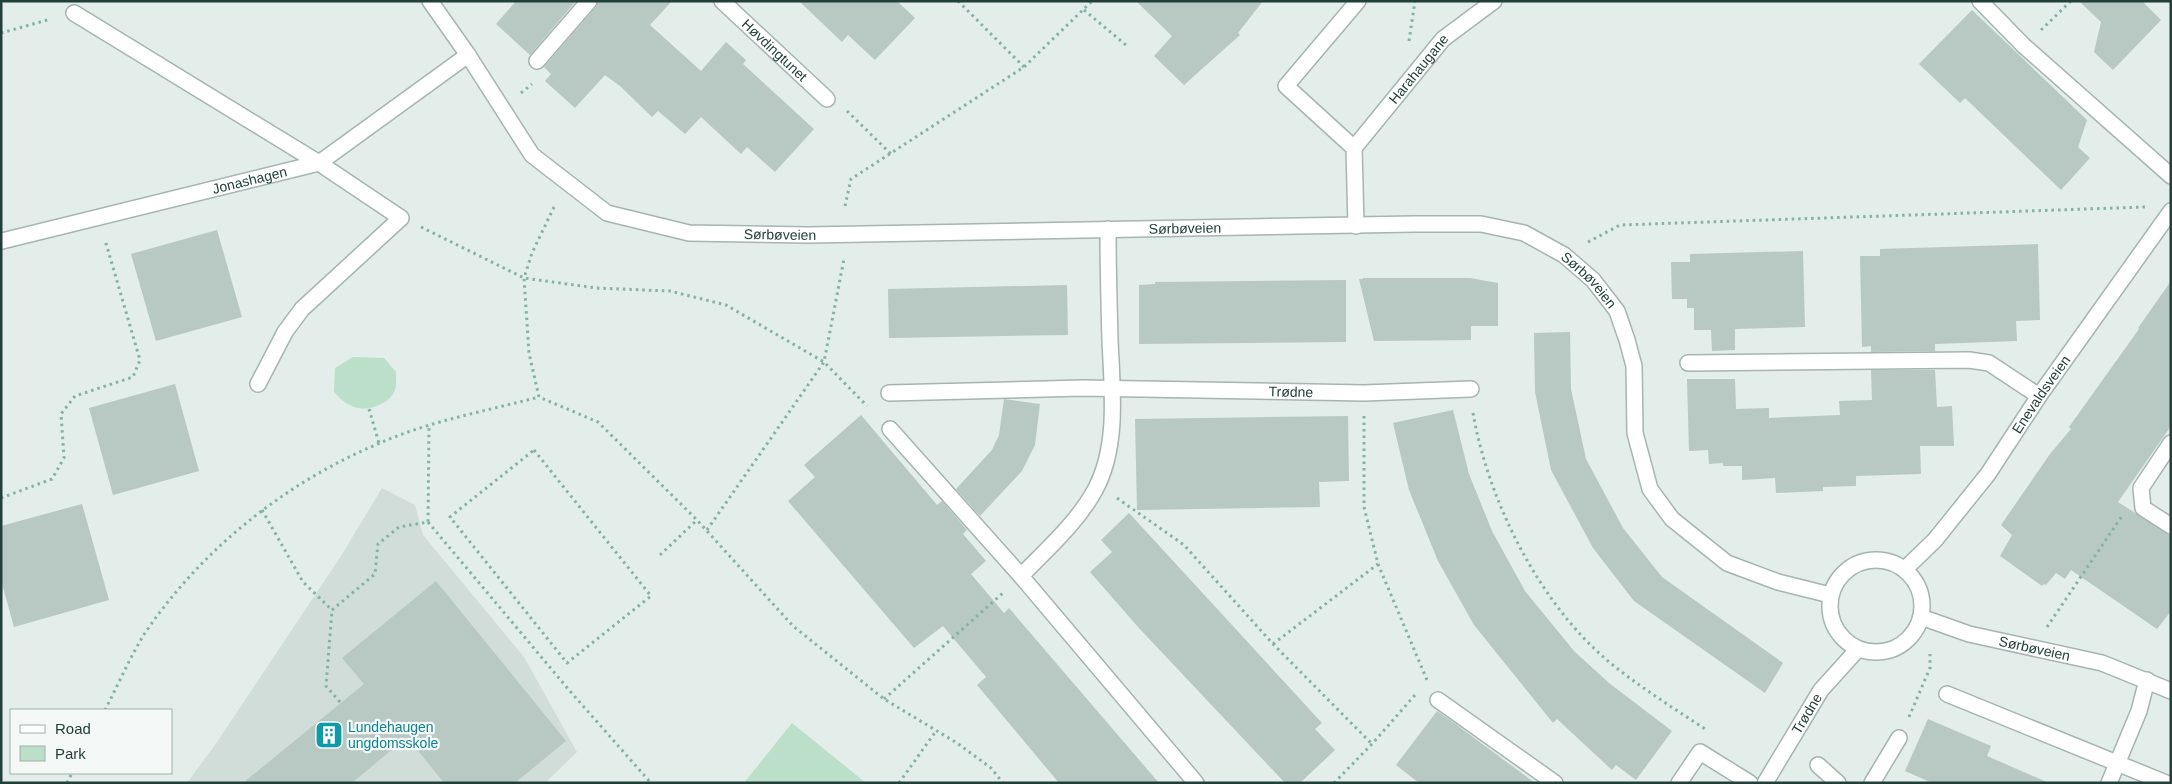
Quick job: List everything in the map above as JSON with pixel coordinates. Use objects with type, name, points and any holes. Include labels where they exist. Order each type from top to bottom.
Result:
[{"type":"street","name":"Sørbøveien","points":[[430,1],[468,55],[532,155],[607,213],[689,233],[808,235],[1481,224],[1524,233],[1564,255],[1593,280],[1617,311],[1634,366],[1635,433],[1637,442],[1650,489],[1672,519],[1727,562],[1778,582],[1830,595]]},
{"type":"street","points":[[536,62],[590,1]]},
{"type":"street","name":"Høvdingtunet","points":[[722,1],[827,99]]},
{"type":"street","points":[[1356,226],[1354,148],[1286,86],[1358,1]]},
{"type":"street","name":"Harahaugane","points":[[1354,148],[1444,39],[1494,1]]},
{"type":"street","points":[[1980,1],[2024,46],[2171,176]]},
{"type":"street","points":[[74,13],[319,164],[402,218],[302,309],[285,332],[258,384]]},
{"type":"street","name":"Jonashagen","points":[[2,241],[319,164],[468,55]]},
{"type":"street","name":"Enevaldsveien","points":[[1905,569],[1936,540],[1988,474],[2039,396],[2171,211]]},
{"type":"street","points":[[1021,576],[1078,517],[1096,489],[1104,469],[1110,439],[1112,389],[1108,229]]},
{"type":"street","points":[[1688,363],[1969,360],[1989,363],[2039,396]]},
{"type":"street","name":"Trødne","points":[[889,393],[1082,388],[1364,392],[1471,389]]},
{"type":"street","points":[[890,429],[1021,576],[1196,783]]},
{"type":"street","points":[[2171,444],[2141,488],[2143,508],[2171,526]]},
{"type":"street","points":[[1878,560],[1893,563],[1905,569],[1914,579],[1920,591],[1921,617],[1915,632],[1904,644],[1889,651],[1873,653],[1846,643],[1837,633],[1831,621],[1829,608],[1830,595],[1837,580],[1848,568],[1862,562],[1878,560]]},
{"type":"street","name":"Sørbøveien","points":[[1921,617],[1968,634],[2102,663],[2171,691]]},
{"type":"street","name":"Trødne","points":[[1765,783],[1821,690],[1858,649]]},
{"type":"street","points":[[2109,783],[2139,711],[2147,680]]},
{"type":"street","points":[[1947,694],[2166,783]]},
{"type":"street","points":[[1438,700],[1555,783]]},
{"type":"street","points":[[1872,783],[1899,738]]},
{"type":"street","points":[[1679,783],[1700,752],[1750,783]]},
{"type":"street","points":[[1818,765],[1838,783]]},
{"type":"path","points":[[958,1],[1024,67]]},
{"type":"path","points":[[845,206],[851,178],[1024,67],[1092,1]]},
{"type":"path","points":[[2024,46],[2071,1]]},
{"type":"path","points":[[1084,10],[1126,45]]},
{"type":"path","points":[[1,33],[74,13]]},
{"type":"path","points":[[827,99],[832,111],[842,106],[891,154]]},
{"type":"path","points":[[539,396],[529,352],[524,278],[532,253],[554,207]]},
{"type":"path","points":[[1588,242],[1620,225],[2151,207]]},
{"type":"path","points":[[1,498],[52,479],[64,458],[61,414],[75,396],[133,377],[140,360],[98,217]]},
{"type":"path","points":[[402,218],[524,278],[596,288],[670,291],[726,305],[824,362],[890,429]]},
{"type":"path","points":[[707,530],[824,362],[844,259]]},
{"type":"path","points":[[1471,389],[1480,452],[1492,487],[1510,528],[1549,596],[1583,636],[1608,661],[1712,733]]},
{"type":"path","points":[[1364,392],[1364,507],[1378,564],[1438,700]]},
{"type":"path","points":[[106,709],[145,634],[174,595],[216,548],[262,510],[314,476],[380,442],[539,396],[598,422],[646,467],[707,530],[793,626],[884,700],[957,743],[991,768],[1003,783]]},
{"type":"path","points":[[369,410],[380,442]]},
{"type":"path","points":[[430,426],[428,522],[650,783]]},
{"type":"path","points":[[534,450],[651,596],[567,663],[450,517],[534,450]]},
{"type":"path","points":[[2045,629],[2141,488]]},
{"type":"path","points":[[1096,489],[1123,500],[1184,545],[1273,644],[1372,744]]},
{"type":"path","points":[[262,510],[303,582],[332,610]]},
{"type":"path","points":[[660,555],[697,520]]},
{"type":"path","points":[[340,702],[326,686],[332,610],[375,574],[378,544],[399,527],[428,522]]},
{"type":"path","points":[[1273,644],[1378,564]]},
{"type":"path","points":[[884,700],[1021,576]]},
{"type":"path","points":[[1899,738],[1930,668],[1930,654]]},
{"type":"path","points":[[1334,783],[1372,744],[1428,681]]},
{"type":"path","points":[[899,783],[936,731]]},
{"type":"shaded area","name":"Lundehaugen ungdomsskole","points":[[382,488],[415,505],[423,535],[524,657],[577,752],[545,783],[187,783],[215,745],[341,556]]},
{"type":"green space","points":[[353,357],[384,358],[396,372],[395,390],[388,400],[372,407],[360,408],[349,405],[334,392],[335,368]]},
{"type":"green space","points":[[792,723],[866,783],[744,783]]},
{"type":"building","points":[[516,1],[576,1],[530,55],[496,24]]},
{"type":"building","points":[[598,1],[672,1],[650,25],[701,71],[726,42],[746,60],[743,64],[814,129],[775,172],[747,147],[741,154],[701,117],[685,134],[658,111],[652,117],[620,86],[605,75],[575,108],[545,81],[551,74],[544,67],[596,7]]},
{"type":"building","points":[[799,1],[897,1],[915,18],[875,60],[848,35],[842,42]]},
{"type":"building","points":[[1136,1],[1263,1],[1238,33],[1240,35],[1184,85],[1154,56],[1172,36]]},
{"type":"building","points":[[2079,1],[2142,1],[2161,20],[2113,70],[2094,52],[2101,22]]},
{"type":"building","points":[[1972,10],[2087,120],[2078,147],[2090,158],[2061,190],[1965,98],[1960,103],[1919,64]]},
{"type":"building","points":[[217,230],[242,317],[156,341],[131,254]]},
{"type":"building","points":[[2038,244],[2040,320],[2016,321],[2017,341],[1935,344],[1935,351],[1871,352],[1871,346],[1862,347],[1860,256],[1880,256],[1880,249]]},
{"type":"building","points":[[1803,251],[1805,327],[1735,329],[1735,350],[1712,351],[1711,330],[1694,330],[1694,308],[1687,308],[1687,299],[1672,299],[1671,262],[1690,262],[1690,254]]},
{"type":"building","points":[[1470,278],[1498,283],[1498,326],[1471,326],[1471,340],[1374,341],[1359,279]]},
{"type":"building","points":[[1346,280],[1346,342],[1139,344],[1139,285],[1155,284],[1155,282]]},
{"type":"building","points":[[2171,281],[2171,426],[2118,502],[2171,536],[2171,611],[2157,629],[2071,570],[2065,579],[2056,573],[2046,585],[2042,586],[2000,556],[2012,535],[2001,525],[2050,454],[2071,429],[2069,427]]},
{"type":"building","points":[[1067,285],[1068,335],[889,338],[888,289]]},
{"type":"building","points":[[1570,332],[1571,389],[1586,459],[1623,528],[1662,577],[1783,663],[1765,693],[1634,601],[1593,548],[1551,470],[1535,392],[1534,333]]},
{"type":"building","points":[[1871,370],[1935,370],[1937,407],[1952,406],[1954,446],[1920,446],[1921,474],[1856,476],[1856,486],[1823,487],[1823,491],[1776,493],[1775,478],[1742,480],[1742,466],[1723,466],[1723,463],[1709,464],[1708,450],[1689,451],[1687,379],[1735,379],[1736,409],[1769,408],[1769,418],[1840,415],[1839,401],[1872,400]]},
{"type":"building","points":[[175,384],[199,471],[113,495],[89,408]]},
{"type":"building","points":[[1004,399],[1040,404],[1035,445],[1022,471],[980,516],[956,489],[992,450],[999,435]]},
{"type":"building","points":[[1453,410],[1469,474],[1492,531],[1525,591],[1574,651],[1609,683],[1672,731],[1636,780],[1616,765],[1612,770],[1557,719],[1553,723],[1474,625],[1438,561],[1409,490],[1393,423]]},
{"type":"building","points":[[861,415],[937,505],[942,501],[967,530],[963,534],[986,561],[971,574],[1004,613],[1009,608],[1159,783],[1059,783],[977,685],[986,677],[943,626],[914,648],[788,501],[815,477],[804,465]]},
{"type":"building","points":[[1348,416],[1349,481],[1319,482],[1320,507],[1137,510],[1135,419]]},
{"type":"building","points":[[82,504],[109,600],[14,627],[1,580],[1,526]]},
{"type":"building","points":[[1129,513],[1322,723],[1315,729],[1335,750],[1300,783],[1285,783],[1138,627],[1090,572],[1112,552],[1101,540]]},
{"type":"building","points":[[436,581],[566,741],[515,783],[444,783],[407,737],[352,783],[243,783],[364,684],[342,658]]},
{"type":"building","points":[[1437,711],[1535,783],[1419,783],[1396,765]]},
{"type":"building","points":[[1928,719],[1991,746],[1987,756],[2049,783],[1932,783],[1905,771]]},
{"type":"place","name":"Lundehaugen ungdomsskole","points":[[329,735]]}]
